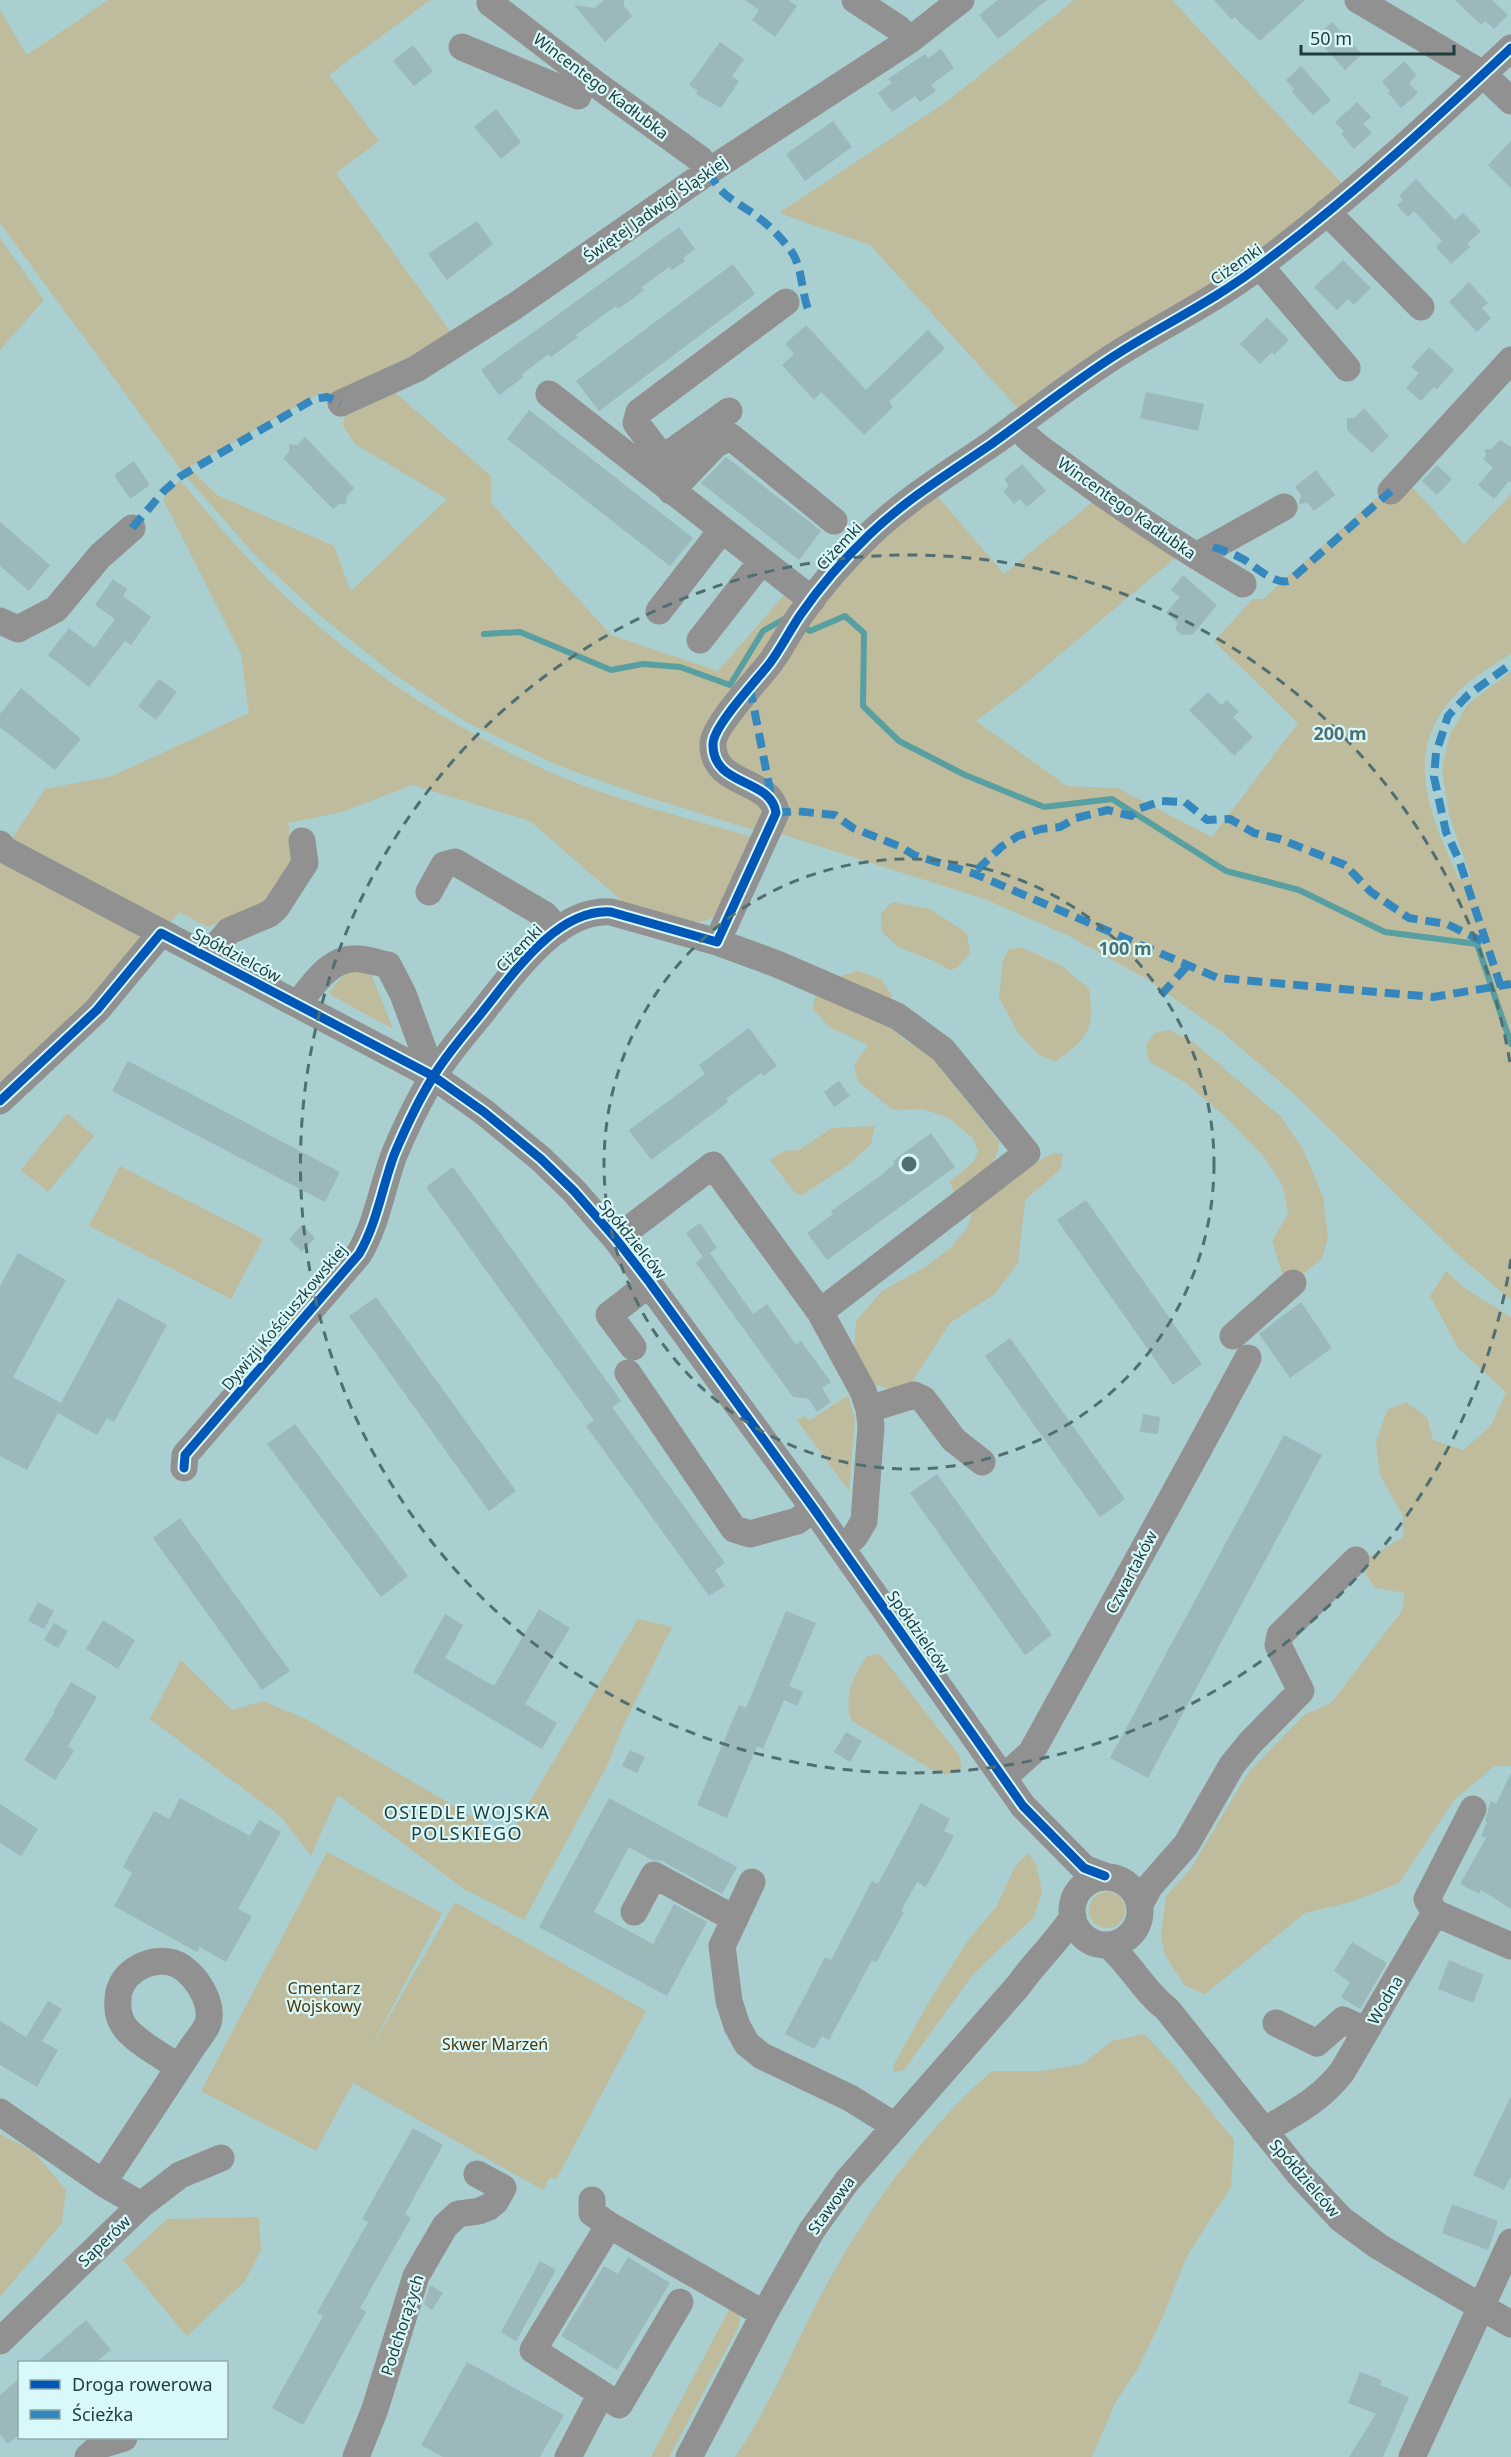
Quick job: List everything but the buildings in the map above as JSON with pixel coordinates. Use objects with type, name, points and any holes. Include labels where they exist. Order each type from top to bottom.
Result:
[{"type":"street","points":[[855,0],[898,28],[910,40]]},
{"type":"street","name":"Świętej Jadwigi Śląskiej","points":[[340,403],[390,382],[426,363],[516,306],[709,171],[910,40],[960,0]]},
{"type":"street","points":[[1359,0],[1484,74],[1511,101]]},
{"type":"street","name":"Wincentego Kadłubka","points":[[490,3],[579,96],[700,159],[709,171]]},
{"type":"street","points":[[462,47],[579,96]]},
{"type":"street","name":"Ciżemki","points":[[433,1076],[511,977],[542,943],[558,930],[596,911],[611,912],[717,942],[776,813],[772,800],[765,794],[724,772],[716,758],[712,742],[716,732],[770,662],[801,615],[847,558],[899,507],[1104,363],[1216,297],[1260,266],[1328,212],[1511,48]]},
{"type":"street","points":[[1328,212],[1421,307]]},
{"type":"street","points":[[1260,266],[1347,368]]},
{"type":"street","points":[[676,486],[663,458],[636,423],[639,412],[786,302]]},
{"type":"street","points":[[1391,491],[1511,360]]},
{"type":"street","points":[[549,394],[676,486],[722,531],[761,562],[801,615]]},
{"type":"street","points":[[663,458],[729,411]]},
{"type":"street","name":"Wincentego Kadłubka","points":[[1017,425],[1031,441],[1085,481],[1196,556],[1243,584]]},
{"type":"street","points":[[676,486],[716,444],[731,437],[834,522]]},
{"type":"street","points":[[1196,556],[1284,507]]},
{"type":"street","points":[[0,621],[18,630],[56,609],[100,556],[132,528]]},
{"type":"street","points":[[659,611],[722,531]]},
{"type":"street","points":[[700,640],[761,562]]},
{"type":"street","points":[[208,956],[229,931],[268,914],[276,908],[305,863],[303,841]]},
{"type":"street","name":"Spółdzielców","points":[[0,844],[5,849],[161,933],[433,1076],[484,1112],[541,1159],[574,1191],[616,1239],[650,1283],[842,1548],[1023,1806],[1084,1868],[1109,1876]]},
{"type":"street","points":[[429,892],[444,865],[455,862],[545,915],[558,930]]},
{"type":"street","points":[[0,1101],[97,1010],[161,933]]},
{"type":"street","points":[[717,942],[777,964],[897,1016],[943,1050],[1027,1153],[820,1312]]},
{"type":"street","points":[[298,1004],[332,965],[358,958],[388,965],[403,994],[417,1038],[433,1076]]},
{"type":"street","name":"Dywizji Kościuszkowskiej","points":[[184,1468],[185,1455],[359,1254],[369,1236],[394,1155],[433,1076]]},
{"type":"street","points":[[616,1239],[713,1164],[820,1312],[863,1391],[869,1409],[871,1426],[864,1521],[855,1536],[842,1548]]},
{"type":"street","points":[[650,1283],[609,1315],[631,1360],[734,1529],[750,1534],[797,1521],[814,1509]]},
{"type":"street","name":"Czwartaków","points":[[1003,1778],[1031,1753],[1137,1563],[1171,1497],[1210,1430],[1240,1347],[1293,1283]]},
{"type":"street","points":[[869,1409],[914,1395],[923,1399],[954,1440],[982,1462]]},
{"type":"street","points":[[1195,1826],[1156,1857],[1135,1869],[1086,1882],[1073,1907],[1081,1935],[1103,1945],[1127,1939],[1140,1914],[1150,1886],[1186,1845],[1232,1765],[1300,1691],[1278,1645],[1280,1635],[1356,1560]]},
{"type":"street","name":"Spółdzielców","points":[[1023,1806],[1032,1825],[1067,1879],[1073,1907]]},
{"type":"street","points":[[1473,1809],[1427,1899],[1435,1913],[1511,1946]]},
{"type":"street","points":[[634,1912],[654,1875],[735,1919]]},
{"type":"street","points":[[1109,1876],[1131,1887],[1140,1914]]},
{"type":"street","points":[[752,1882],[722,1946],[724,1974],[737,2026],[747,2044],[762,2056],[850,2098],[895,2126]]},
{"type":"street","name":"Stawowa","points":[[689,2457],[764,2314],[812,2230],[847,2181],[1063,1932],[1073,1907]]},
{"type":"street","name":"Wodna","points":[[1264,2131],[1313,2103],[1329,2089],[1342,2072],[1435,1913]]},
{"type":"street","name":"Spółdzielców","points":[[1140,1914],[1138,1942],[1167,2009],[1317,2196],[1341,2219],[1378,2246],[1511,2324]]},
{"type":"street","name":"Spółdzielców","points":[[1103,1945],[1123,1958],[1153,1999],[1167,2009]]},
{"type":"street","name":"Stawowa","points":[[1018,1986],[1060,1956],[1077,1948],[1103,1945]]},
{"type":"street","points":[[1276,2023],[1317,2043],[1343,2020],[1366,2031]]},
{"type":"street","points":[[104,2183],[179,2067]]},
{"type":"street","points":[[0,2112],[104,2183],[141,2205]]},
{"type":"street","name":"Saperów","points":[[0,2341],[141,2205],[180,2175],[220,2158]]},
{"type":"street","name":"Podchorążych","points":[[356,2457],[375,2409],[416,2276],[445,2226],[458,2214],[489,2207],[495,2202],[503,2188],[477,2174]]},
{"type":"street","points":[[592,2200],[592,2213],[609,2225],[764,2314]]},
{"type":"street","points":[[609,2225],[532,2350],[619,2405],[680,2302]]},
{"type":"street","points":[[1412,2457],[1511,2242]]},
{"type":"street","points":[[568,2457],[601,2394]]},
{"type":"street","points":[[88,2457],[101,2445],[121,2439]]},
{"type":"green space","points":[[108,0],[430,0],[329,75],[379,141],[336,173],[455,338],[330,395],[322,392],[182,471],[0,223],[0,10],[27,55]]},
{"type":"green space","points":[[1074,0],[1172,0],[1345,187],[1303,224],[1022,413],[870,245],[779,213],[946,102]]},
{"type":"green space","points":[[0,238],[44,300],[0,350]]},
{"type":"green space","points":[[390,388],[491,476],[491,503],[611,635],[718,671],[786,593],[794,599],[797,611],[710,732],[765,807],[760,832],[638,794],[557,765],[466,722],[391,672],[317,613],[252,552],[186,476],[193,471],[217,495],[334,546],[351,591],[447,499],[355,444],[343,426],[347,406]]},
{"type":"green space","points":[[180,480],[246,556],[313,622],[388,680],[427,706],[468,731],[552,773],[602,792],[755,838],[719,912],[708,920],[695,922],[623,902],[530,821],[412,785],[342,812],[288,823],[296,868],[273,900],[208,927],[179,912],[97,1010],[0,1101],[0,844],[5,849],[45,789],[112,776],[249,713],[241,654],[163,499]]},
{"type":"green space","points":[[1407,481],[1464,544],[1511,494],[1511,654],[1477,676],[1458,692],[1440,714],[1430,737],[1425,760],[1426,784],[1438,831],[1459,879],[1471,878],[1449,815],[1442,769],[1450,734],[1468,704],[1511,671],[1511,1300],[1458,1255],[1292,1092],[1222,1032],[1145,978],[1067,935],[987,900],[778,833],[725,758],[725,733],[821,599],[932,490],[1004,574],[1100,496],[1181,553],[1020,688],[976,721],[1067,786],[1117,788],[1212,837],[1298,723],[1214,641],[1253,599],[1263,599],[1376,498],[1384,504]]},
{"type":"green space","points":[[892,902],[930,909],[967,933],[970,953],[957,968],[949,970],[934,961],[898,947],[881,931],[881,914]]},
{"type":"green space","points":[[1021,947],[1062,966],[1089,989],[1091,1014],[1087,1032],[1075,1046],[1055,1062],[1038,1054],[1018,1033],[999,997],[1003,962],[1008,950]]},
{"type":"green space","points":[[357,970],[371,974],[393,1029],[329,994],[340,979]]},
{"type":"green space","points":[[858,971],[882,980],[892,996],[885,1021],[902,1038],[931,1056],[999,1142],[998,1151],[990,1167],[978,1179],[962,1189],[954,1192],[950,1182],[974,1161],[978,1151],[973,1138],[947,1117],[922,1109],[893,1110],[858,1082],[854,1065],[868,1045],[829,1027],[813,1009],[816,993],[837,977]]},
{"type":"green space","points":[[1169,1030],[1193,1042],[1280,1116],[1303,1149],[1323,1197],[1328,1238],[1322,1258],[1303,1274],[1282,1273],[1272,1241],[1288,1214],[1283,1186],[1264,1157],[1229,1120],[1186,1083],[1149,1062],[1146,1045],[1155,1033]]},
{"type":"green space","points":[[67,1113],[94,1136],[48,1192],[21,1170]]},
{"type":"green space","points":[[875,1126],[871,1144],[848,1165],[802,1195],[794,1192],[770,1160],[784,1151],[799,1150],[832,1128]]},
{"type":"green space","points":[[1053,1153],[1063,1154],[1060,1170],[1025,1200],[1018,1263],[995,1294],[950,1323],[910,1385],[896,1391],[871,1383],[854,1349],[856,1321],[882,1291],[927,1266],[951,1247],[967,1228],[974,1208],[1033,1164]]},
{"type":"green space","points":[[120,1166],[263,1239],[231,1299],[89,1226]]},
{"type":"green space","points":[[1446,1271],[1464,1288],[1511,1317],[1511,1766],[1495,1766],[1455,1799],[1399,1883],[1351,1902],[1305,1913],[1205,1994],[1184,1985],[1165,1955],[1161,1936],[1166,1896],[1190,1870],[1248,1773],[1304,1715],[1331,1703],[1402,1611],[1405,1593],[1376,1588],[1365,1574],[1370,1557],[1403,1537],[1403,1516],[1380,1475],[1376,1443],[1387,1410],[1406,1402],[1427,1417],[1433,1440],[1463,1450],[1491,1426],[1506,1392],[1458,1348],[1430,1296]]},
{"type":"green space","points":[[848,1395],[855,1420],[849,1491],[797,1420],[805,1416],[809,1421]]},
{"type":"green space","points":[[638,1619],[672,1627],[624,1724],[607,1766],[524,1920],[464,1889],[338,1795],[311,1856],[280,1816],[150,1719],[181,1660],[232,1710],[263,1701],[308,1720],[508,1838]]},
{"type":"green space","points":[[880,1654],[959,1755],[962,1768],[948,1775],[934,1771],[852,1721],[848,1704],[854,1679],[867,1656]]},
{"type":"green space","points":[[327,1852],[442,1913],[366,2057],[455,1902],[646,2011],[559,2174],[555,2180],[550,2177],[543,2190],[353,2083],[316,2151],[201,2091]]},
{"type":"green space","points":[[1028,1853],[1036,1864],[1042,1892],[1034,1917],[974,1973],[904,2070],[895,2072],[893,2066],[930,2000],[969,1939],[996,1907],[1016,1865]]},
{"type":"green space","points":[[1107,1892],[1120,1897],[1125,1910],[1120,1923],[1107,1928],[1094,1923],[1089,1910],[1094,1897]]},
{"type":"green space","points":[[1144,2034],[1168,2059],[1234,2140],[1231,2187],[1187,2256],[1162,2319],[1137,2370],[1115,2403],[1092,2457],[735,2457],[761,2414],[829,2280],[863,2223],[923,2142],[968,2093],[992,2071],[1042,2071],[1083,2064],[1112,2041]]},
{"type":"green space","points":[[0,2134],[34,2152],[66,2190],[62,2223],[0,2297]]},
{"type":"green space","points":[[259,2217],[261,2250],[245,2281],[187,2336],[123,2260],[167,2219]]},
{"type":"green space","points":[[731,2306],[736,2308],[740,2318],[738,2328],[669,2457],[651,2457]]},
{"type":"waterway","points":[[800,625],[810,631],[845,616],[864,633],[863,706],[899,741],[965,775],[1044,807],[1112,799],[1226,871],[1299,890],[1385,932],[1477,944],[1511,1044]]},
{"type":"waterway","points":[[484,634],[520,632],[611,670],[643,664],[680,667],[730,685],[763,631],[786,618]]},
{"type":"marked path","points":[[709,171],[724,193],[763,221],[794,255],[810,314]]},
{"type":"marked path","points":[[132,528],[164,491],[181,476],[314,399],[327,397],[341,403]]},
{"type":"marked path","points":[[1213,547],[1238,556],[1270,577],[1289,581],[1391,491]]},
{"type":"marked path","points":[[1501,987],[1459,860],[1446,832],[1434,777],[1436,753],[1448,716],[1468,695],[1511,664]]},
{"type":"marked path","points":[[750,688],[772,800]]},
{"type":"marked path","points":[[977,870],[1001,847],[1018,836],[1041,829],[1060,827],[1076,818],[1108,810],[1131,816],[1138,809],[1162,801],[1185,802],[1207,820],[1230,819],[1254,833],[1280,839],[1345,865],[1371,892],[1409,918],[1447,924],[1486,943]]},
{"type":"marked path","points":[[776,813],[795,811],[835,815],[853,828],[901,847],[914,855],[975,874],[1218,978],[1433,997],[1511,984]]},
{"type":"marked path","points":[[1161,995],[1188,965]]},
{"type":"cycle path","points":[[184,1468],[185,1455],[359,1254],[375,1218],[394,1155],[427,1086],[455,1045],[536,948],[572,921],[591,914],[611,912],[717,942],[776,813],[772,802],[764,794],[731,776],[722,768],[715,758],[713,744],[715,736],[737,703],[770,663],[809,603],[851,553],[884,521],[915,497],[1089,373],[1211,299],[1295,239],[1420,132],[1511,48]]},
{"type":"cycle path","points":[[0,1101],[97,1010],[161,933],[433,1076],[484,1112],[541,1159],[574,1191],[616,1239],[814,1509],[1023,1806],[1084,1868],[1105,1876]]},
{"type":"district","name":"OSIEDLE WOJSKA POLSKIEGO","points":[[467,1822]]},
{"type":"park label","name":"Cmentarz Wojskowy","points":[[324,1997]]},
{"type":"park label","name":"Skwer Marzeń","points":[[495,2044]]}]
